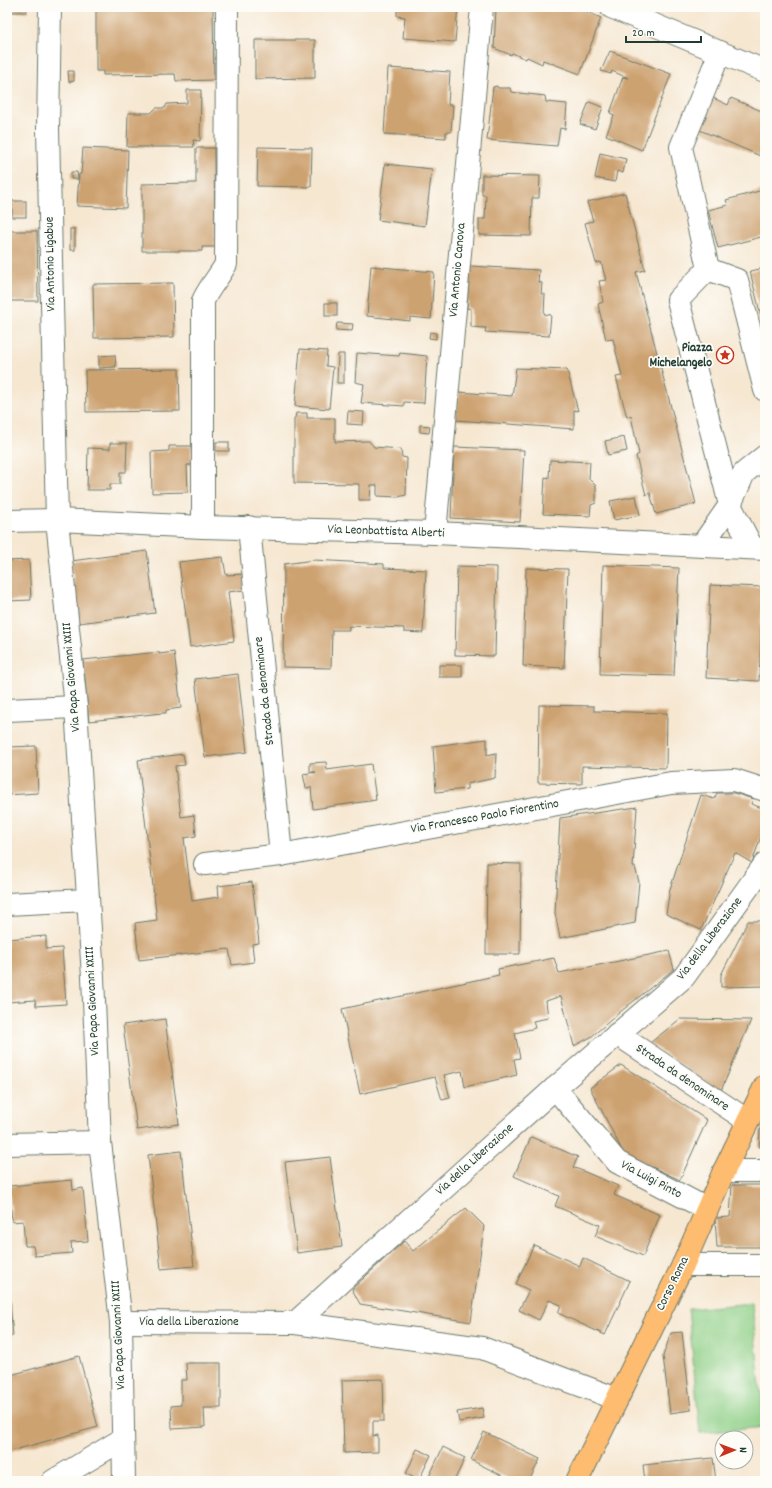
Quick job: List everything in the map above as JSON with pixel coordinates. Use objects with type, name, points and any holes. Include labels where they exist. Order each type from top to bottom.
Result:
[{"type":"main road","name":"Corso Roma","points":[[577,1481],[683,1265],[724,1171],[765,1086]]},
{"type":"street","name":"Via Antonio Ligabue","points":[[50,7],[48,129],[57,520]]},
{"type":"street","points":[[203,527],[203,301],[208,288],[219,277],[226,264],[227,7]]},
{"type":"street","name":"Via Antonio Canova","points":[[435,533],[482,7]]},
{"type":"street","points":[[611,7],[765,71]]},
{"type":"street","points":[[708,269],[681,147],[720,52]]},
{"type":"street","points":[[708,269],[737,280],[765,390]]},
{"type":"street","points":[[708,269],[678,300],[730,505],[758,548]]},
{"type":"street","points":[[702,545],[730,505],[744,472],[765,456]]},
{"type":"street","name":"Via Leonbattista Alberti","points":[[7,521],[57,520],[203,527],[435,533],[758,548]]},
{"type":"street","name":"Via Papa Giovanni XXIII","points":[[57,520],[76,707],[88,900],[100,1142],[121,1322],[124,1481]]},
{"type":"street","name":"Strada da denominare","points":[[249,527],[281,854]]},
{"type":"street","points":[[7,710],[76,707]]},
{"type":"street","name":"Via Francesco Paolo Fiorentino","points":[[205,864],[281,854],[671,783],[734,780],[765,790]]},
{"type":"street","name":"Via della Liberazione","points":[[121,1322],[294,1323],[555,1088],[684,977],[765,864]]},
{"type":"street","points":[[7,904],[88,900]]},
{"type":"street","name":"Strada da denominare","points":[[617,1034],[748,1121]]},
{"type":"street","name":"Via Luigi Pinto","points":[[555,1088],[617,1162],[707,1209]]},
{"type":"street","points":[[7,1144],[100,1142]]},
{"type":"street","points":[[724,1171],[765,1171]]},
{"type":"street","points":[[683,1265],[765,1265]]},
{"type":"street","points":[[294,1323],[482,1348],[617,1399]]},
{"type":"street","points":[[54,1481],[123,1439]]},
{"type":"green space","points":[[752,1303],[764,1427],[714,1430],[714,1432],[700,1433],[688,1309]]},
{"type":"building","points":[[9,7],[26,7],[27,12],[9,12]]},
{"type":"building","points":[[96,7],[213,7],[214,80],[176,81],[175,74],[103,75],[103,71],[96,71]]},
{"type":"building","points":[[397,7],[458,7],[455,42],[403,38],[405,17],[397,16]]},
{"type":"building","points":[[496,7],[576,7],[601,18],[580,74],[543,60],[542,64],[527,57],[526,59],[512,53],[511,55],[494,48]]},
{"type":"building","points":[[255,40],[315,40],[315,78],[255,79]]},
{"type":"building","points":[[610,51],[671,74],[642,150],[606,135],[614,115],[610,113],[623,77],[628,78],[612,71],[611,74],[601,71]]},
{"type":"building","points":[[388,68],[450,72],[448,105],[453,105],[451,132],[446,132],[446,138],[384,134]]},
{"type":"building","points":[[68,71],[74,71],[74,81],[69,82]]},
{"type":"building","points":[[497,86],[498,88],[510,88],[511,92],[545,96],[546,102],[567,104],[565,129],[560,128],[557,146],[487,140],[493,87]]},
{"type":"building","points":[[187,90],[201,90],[200,141],[193,140],[194,147],[127,147],[128,113],[151,113],[156,108],[165,108],[167,104],[187,103]]},
{"type":"building","points":[[709,96],[728,105],[731,98],[764,112],[765,108],[765,158],[695,128]]},
{"type":"building","points":[[589,102],[603,107],[595,129],[580,124]]},
{"type":"building","points":[[258,147],[312,148],[311,187],[257,186]]},
{"type":"building","points":[[83,148],[128,150],[126,208],[77,206],[79,174],[81,174]]},
{"type":"building","points":[[196,148],[214,148],[215,247],[202,247],[202,251],[142,251],[142,184],[196,183]]},
{"type":"building","points":[[600,153],[626,159],[623,173],[617,171],[615,182],[595,178]]},
{"type":"building","points":[[385,164],[432,169],[425,226],[378,220]]},
{"type":"building","points":[[71,172],[77,172],[78,179],[71,179]]},
{"type":"building","points":[[482,175],[540,176],[539,198],[532,198],[531,236],[479,235],[479,219],[485,219],[486,195],[482,195]]},
{"type":"building","points":[[763,190],[765,193],[765,236],[718,248],[708,210],[728,205],[726,200]]},
{"type":"building","points":[[625,193],[645,270],[636,272],[696,504],[656,514],[650,493],[646,495],[636,456],[639,454],[631,416],[627,417],[616,377],[622,376],[613,339],[606,340],[598,304],[603,302],[599,281],[606,280],[601,262],[596,263],[585,223],[593,221],[587,202]]},
{"type":"building","points":[[12,201],[26,201],[26,217],[12,217]]},
{"type":"building","points":[[70,229],[75,229],[75,250],[70,250]]},
{"type":"building","points":[[7,231],[37,231],[38,301],[7,301]]},
{"type":"building","points":[[371,266],[434,272],[431,319],[410,317],[410,321],[367,316]]},
{"type":"building","points":[[470,266],[539,270],[538,282],[542,283],[541,294],[545,294],[544,314],[551,315],[549,336],[485,332],[486,328],[471,327],[471,309],[467,308]]},
{"type":"building","points":[[765,268],[765,329],[764,329],[750,271]]},
{"type":"building","points":[[173,283],[174,337],[94,338],[93,284]]},
{"type":"building","points":[[325,303],[337,303],[337,316],[325,316]]},
{"type":"building","points":[[337,323],[353,324],[352,331],[336,330]]},
{"type":"building","points":[[430,332],[436,333],[436,339],[429,338]]},
{"type":"building","points":[[300,349],[327,351],[326,366],[333,367],[329,409],[295,406]]},
{"type":"building","points":[[357,353],[399,356],[400,353],[427,356],[424,403],[404,402],[404,406],[361,403],[364,384],[355,382]]},
{"type":"building","points":[[338,354],[344,354],[344,383],[337,383]]},
{"type":"building","points":[[115,355],[116,367],[99,368],[99,356]]},
{"type":"building","points":[[516,368],[567,370],[578,411],[574,410],[574,429],[456,420],[459,392],[512,396]]},
{"type":"building","points":[[179,369],[180,411],[86,412],[85,370]]},
{"type":"building","points":[[348,411],[364,412],[363,425],[347,424]]},
{"type":"building","points":[[296,413],[307,413],[307,418],[335,418],[335,442],[369,441],[374,447],[401,449],[402,457],[407,458],[406,495],[398,497],[377,496],[377,485],[371,485],[370,500],[359,500],[359,484],[294,483],[294,418]]},
{"type":"building","points":[[420,425],[430,426],[429,433],[420,432]]},
{"type":"building","points":[[624,437],[627,451],[608,455],[605,441]]},
{"type":"building","points":[[216,442],[229,442],[229,451],[216,451]]},
{"type":"building","points":[[110,443],[127,443],[126,472],[120,472],[120,484],[110,484],[110,490],[87,490],[88,448],[110,449]]},
{"type":"building","points":[[169,446],[191,446],[192,465],[187,465],[188,492],[152,493],[151,452],[169,451]]},
{"type":"building","points":[[454,447],[524,450],[520,522],[451,518]]},
{"type":"building","points":[[550,460],[590,462],[589,479],[596,486],[596,503],[591,505],[590,516],[543,514],[545,477],[549,478]]},
{"type":"building","points":[[765,463],[765,486],[758,465]]},
{"type":"building","points":[[636,496],[640,515],[614,520],[610,501]]},
{"type":"building","points":[[147,551],[155,613],[79,623],[71,561]]},
{"type":"building","points":[[223,557],[226,575],[244,574],[245,590],[228,592],[234,641],[190,647],[179,562]]},
{"type":"building","points":[[29,560],[31,600],[7,601],[7,561]]},
{"type":"building","points":[[314,560],[384,564],[384,568],[426,570],[423,633],[404,632],[404,628],[349,626],[349,630],[332,630],[331,668],[283,667],[284,564]]},
{"type":"building","points":[[603,565],[679,568],[674,676],[600,674]]},
{"type":"building","points":[[457,566],[497,567],[495,656],[455,655]]},
{"type":"building","points":[[526,568],[568,569],[564,668],[523,666]]},
{"type":"building","points":[[710,585],[763,587],[759,681],[706,678]]},
{"type":"building","points":[[159,652],[159,654],[174,652],[181,708],[166,710],[166,713],[89,721],[83,660]]},
{"type":"building","points":[[439,665],[462,665],[462,677],[439,677]]},
{"type":"building","points":[[238,674],[247,752],[205,757],[195,679]]},
{"type":"building","points":[[539,705],[594,706],[594,711],[667,713],[666,768],[582,766],[582,784],[538,783]]},
{"type":"building","points":[[487,739],[487,755],[496,753],[495,778],[467,784],[467,789],[436,792],[433,746]]},
{"type":"building","points":[[36,746],[38,793],[7,795],[7,747]]},
{"type":"building","points":[[183,754],[185,765],[175,766],[181,817],[194,815],[196,836],[184,838],[192,901],[219,897],[218,886],[252,882],[259,943],[252,944],[254,962],[232,965],[229,949],[139,960],[135,923],[157,920],[138,760]]},
{"type":"building","points":[[326,762],[327,770],[371,764],[376,800],[313,809],[311,787],[306,788],[303,774],[316,772],[310,772],[310,763]]},
{"type":"building","points":[[717,793],[734,793],[753,799],[751,804],[765,809],[765,824],[752,863],[735,853],[701,930],[666,914],[670,889],[701,795],[714,799]]},
{"type":"building","points":[[637,807],[633,867],[635,867],[639,882],[635,923],[560,938],[555,913],[560,818]]},
{"type":"building","points":[[487,863],[521,864],[520,954],[486,954]]},
{"type":"building","points":[[748,921],[765,921],[765,986],[721,987],[721,975]]},
{"type":"building","points":[[46,936],[46,949],[62,948],[66,1004],[36,1006],[35,1000],[8,1002],[7,939]]},
{"type":"building","points":[[669,951],[674,969],[591,1037],[574,1046],[561,996],[546,1001],[548,1018],[533,1021],[535,1028],[515,1033],[520,1058],[514,1059],[517,1075],[465,1087],[462,1071],[444,1075],[450,1098],[442,1100],[435,1077],[360,1094],[342,1009],[499,975],[498,969],[554,958],[559,973]]},
{"type":"building","points":[[165,1019],[179,1124],[137,1130],[123,1025]]},
{"type":"building","points":[[680,1019],[751,1020],[720,1093],[650,1043]]},
{"type":"building","points":[[621,1065],[707,1120],[680,1180],[624,1154],[590,1088]]},
{"type":"building","points":[[765,1119],[765,1147],[759,1147],[760,1130]]},
{"type":"building","points":[[531,1137],[578,1157],[573,1167],[618,1186],[614,1195],[660,1215],[643,1256],[595,1236],[600,1225],[555,1206],[559,1196],[514,1176]]},
{"type":"building","points":[[181,1151],[194,1266],[161,1269],[148,1155]]},
{"type":"building","points":[[330,1157],[342,1247],[297,1253],[285,1162]]},
{"type":"building","points":[[72,1180],[73,1190],[83,1188],[88,1241],[71,1242],[72,1253],[35,1256],[33,1246],[25,1246],[23,1221],[12,1222],[9,1186]]},
{"type":"building","points":[[732,1185],[765,1185],[765,1247],[717,1247],[715,1218],[730,1217]]},
{"type":"building","points":[[466,1208],[484,1226],[471,1322],[360,1304],[352,1289],[404,1241],[413,1251]]},
{"type":"building","points":[[534,1245],[580,1266],[583,1258],[630,1281],[605,1335],[558,1313],[561,1305],[549,1300],[539,1320],[519,1310],[529,1290],[516,1284]]},
{"type":"building","points":[[10,1302],[13,1336],[7,1336],[7,1303]]},
{"type":"building","points":[[682,1332],[691,1410],[670,1413],[663,1356],[671,1333]]},
{"type":"building","points":[[79,1356],[98,1427],[7,1452],[7,1376]]},
{"type":"building","points":[[186,1363],[221,1363],[221,1408],[204,1408],[205,1427],[172,1429],[171,1406],[181,1405],[181,1380],[187,1380]]},
{"type":"building","points":[[383,1379],[384,1421],[373,1421],[373,1436],[378,1435],[378,1452],[344,1453],[342,1380]]},
{"type":"building","points":[[482,1408],[484,1418],[459,1422],[457,1412]]},
{"type":"building","points":[[484,1432],[540,1459],[529,1481],[513,1481],[471,1460]]},
{"type":"building","points":[[443,1447],[465,1458],[454,1481],[427,1481]]},
{"type":"building","points":[[417,1449],[431,1455],[419,1480],[406,1474]]},
{"type":"building","points":[[713,1458],[716,1481],[645,1481],[643,1465]]},
{"type":"place","name":"Piazza Michelangelo","points":[[725,355]]}]
